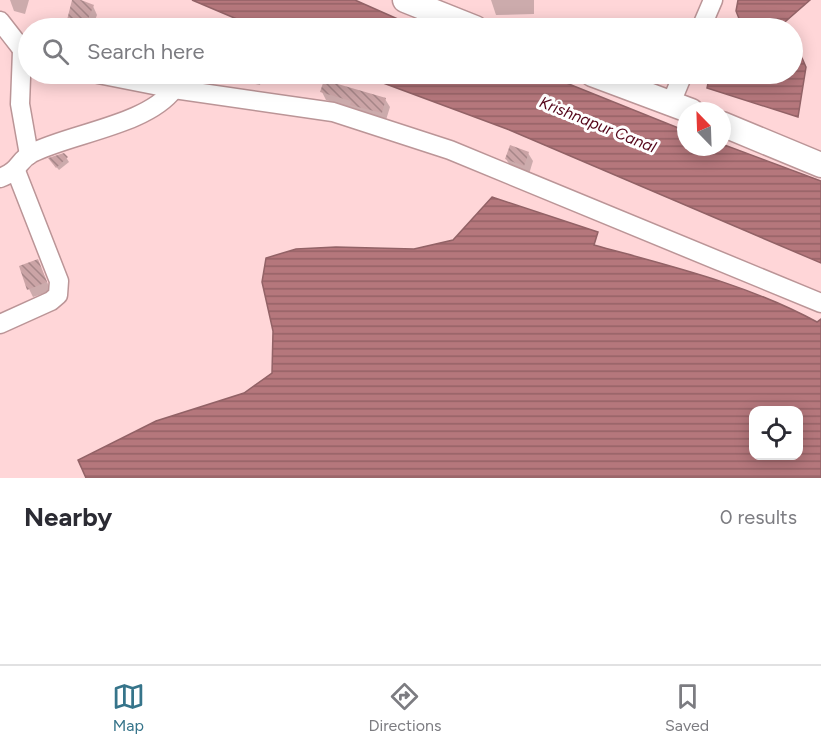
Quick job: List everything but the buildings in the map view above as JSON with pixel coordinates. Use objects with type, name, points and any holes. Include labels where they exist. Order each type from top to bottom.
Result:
[{"type":"street","points":[[405,0],[450,18]]},
{"type":"street","points":[[705,18],[713,0]]},
{"type":"street","points":[[0,21],[18,45]]},
{"type":"street","points":[[22,84],[20,104],[28,155]]},
{"type":"street","points":[[149,84],[324,110],[427,142],[821,303]]},
{"type":"street","points":[[619,84],[677,106]]},
{"type":"street","points":[[681,102],[682,84]]},
{"type":"street","points":[[0,324],[51,300],[60,289],[59,281],[8,174],[28,155],[155,108],[174,89]]},
{"type":"street","points":[[731,128],[821,165]]},
{"type":"water","points":[[192,0],[355,0],[396,18],[234,18]]},
{"type":"water","points":[[738,0],[810,0],[789,18],[739,18],[736,11]]},
{"type":"water","points":[[803,60],[806,67],[798,117],[707,88],[708,84],[803,84]]},
{"type":"water","name":"Krishnapur Canal","points":[[386,84],[569,84],[677,127],[677,156],[731,156],[731,147],[821,181],[821,263],[507,129]]},
{"type":"water","points":[[492,197],[598,232],[594,245],[736,286],[817,322],[821,319],[821,478],[86,478],[78,460],[156,421],[244,393],[272,373],[273,331],[262,282],[266,258],[296,249],[336,247],[414,249],[453,240]]}]
